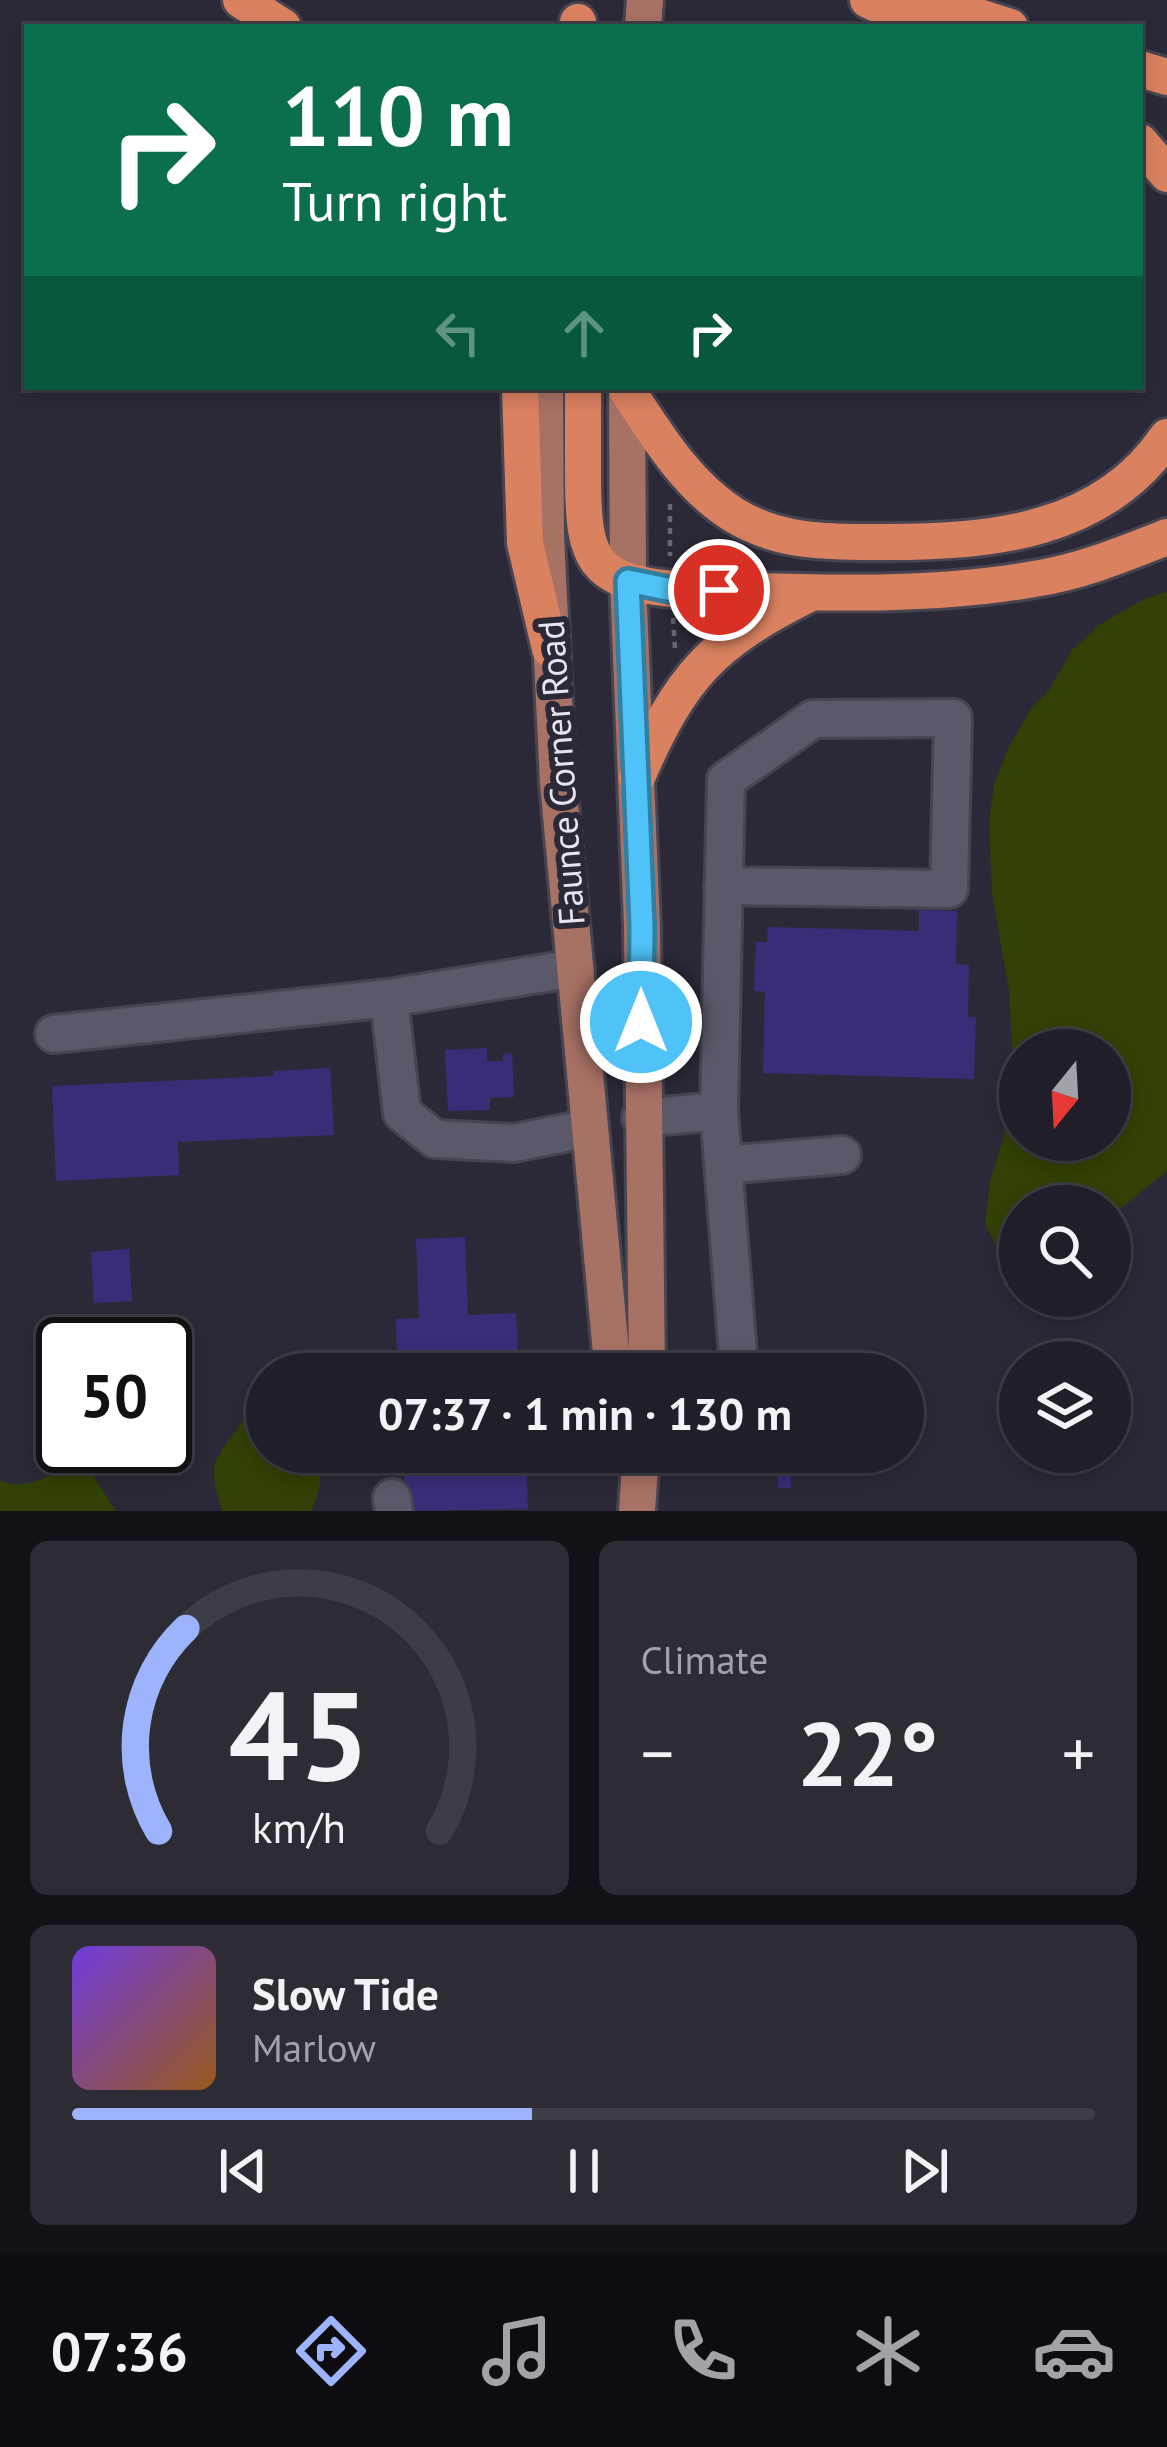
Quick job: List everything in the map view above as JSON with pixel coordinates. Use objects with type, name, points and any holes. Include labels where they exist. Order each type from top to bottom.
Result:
[{"type":"highway","points":[[241,0],[278,24]]},
{"type":"highway","points":[[868,0],[920,24]]},
{"type":"highway","points":[[926,0],[1001,24]]},
{"type":"highway","points":[[1143,146],[1167,174]]},
{"type":"highway","points":[[520,390],[525,543],[550,649]]},
{"type":"highway","points":[[583,390],[585,537],[603,568],[628,581],[672,590],[940,590],[1037,579],[1083,568],[1167,537]]},
{"type":"highway","points":[[628,390],[672,456],[713,500],[777,534],[825,542],[968,540],[1035,528],[1067,518],[1110,494],[1147,464],[1167,436]]},
{"type":"highway","points":[[637,777],[673,702],[703,664],[742,630],[814,591]]},
{"type":"main road","name":"Faunce Corner Road","points":[[545,390],[550,649],[612,1353]]},
{"type":"main road","name":"Faunce Corner Road","points":[[627,390],[628,581],[642,926],[647,1353]]},
{"type":"main road","points":[[590,1128],[641,1118]]},
{"type":"main road","points":[[632,1473],[637,1503]]},
{"type":"main road","points":[[637,1503],[639,1473]]},
{"type":"lane","points":[[723,886],[950,889],[953,718],[813,719],[726,780],[723,886],[719,1111],[737,1353]]},
{"type":"lane","points":[[54,1034],[389,998],[576,968]]},
{"type":"lane","points":[[389,998],[401,1113],[435,1139],[514,1143],[590,1128]]},
{"type":"lane","points":[[641,1118],[719,1111]]},
{"type":"lane","points":[[723,1165],[842,1155]]},
{"type":"path","points":[[670,487],[670,556]]},
{"type":"path","points":[[673,612],[675,650]]},
{"type":"green space","points":[[1167,592],[1167,1171],[1131,1200],[1131,1185],[999,1185],[999,1243],[995,1243],[985,1224],[999,1152],[999,1161],[1131,1161],[1131,1029],[1011,1029],[992,893],[989,822],[994,784],[1032,707],[1048,692],[1072,650],[1099,625],[1144,599]]},
{"type":"green space","points":[[245,1417],[246,1473],[320,1473],[311,1511],[222,1511],[214,1481],[216,1462]]},
{"type":"green space","points":[[91,1473],[116,1511],[0,1511],[0,1480],[18,1485],[49,1476]]},
{"type":"building","points":[[919,910],[957,911],[956,964],[969,965],[968,1017],[976,1017],[974,1079],[763,1073],[765,992],[754,991],[756,942],[767,942],[768,927],[919,931]]},
{"type":"building","points":[[487,1048],[487,1061],[503,1061],[503,1054],[512,1053],[514,1097],[490,1098],[490,1110],[448,1111],[445,1050]]},
{"type":"building","points":[[330,1068],[334,1135],[178,1142],[179,1175],[56,1181],[52,1086],[274,1076],[273,1071]]},
{"type":"building","points":[[465,1237],[468,1315],[516,1313],[518,1353],[397,1353],[396,1319],[419,1318],[416,1239]]},
{"type":"building","points":[[129,1249],[132,1301],[94,1303],[91,1252]]},
{"type":"building","points":[[404,1473],[527,1473],[528,1509],[405,1511]]},
{"type":"building","points":[[777,1473],[790,1473],[791,1488],[778,1488]]},
{"type":"route","points":[[641,1022],[642,926],[628,581],[672,590],[719,590]]}]
